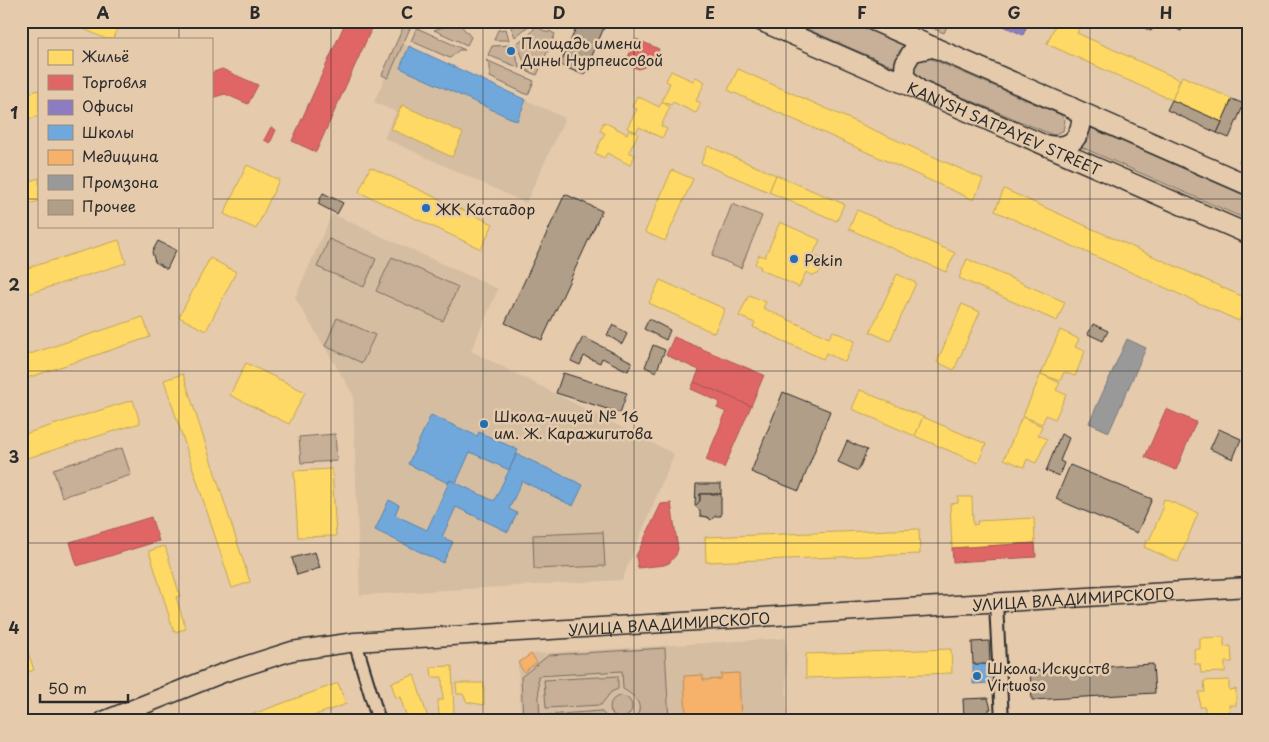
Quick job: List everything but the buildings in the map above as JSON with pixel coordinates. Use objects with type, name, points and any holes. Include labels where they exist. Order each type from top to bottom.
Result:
[{"type":"main road","name":"KANYSH SATPAYEV STREET","points":[[761,21],[1248,234]]},
{"type":"main road","points":[[874,21],[1248,185]]},
{"type":"main road","points":[[918,90],[904,77],[905,64],[912,52],[934,47]]},
{"type":"main road","points":[[1040,144],[1059,148],[1072,142],[1080,134],[1082,119],[1078,112],[1069,106]]},
{"type":"street","name":"УЛИЦА ВЛАДИМИРСКОГО","points":[[103,721],[223,673],[292,651],[355,642],[1248,587]]},
{"type":"street","points":[[996,603],[1002,721]]},
{"type":"street","points":[[355,642],[377,715]]},
{"type":"shaded area","points":[[518,21],[531,24],[515,37],[511,27]]},
{"type":"shaded area","points":[[789,21],[849,21],[904,46],[896,55],[894,67]]},
{"type":"shaded area","points":[[916,21],[949,21],[944,33]]},
{"type":"shaded area","points":[[458,22],[471,37],[467,45],[434,30]]},
{"type":"shaded area","points":[[405,23],[411,26],[388,78],[382,75]]},
{"type":"shaded area","points":[[536,26],[548,33],[549,31],[555,34],[537,75],[528,72],[517,43],[530,34]]},
{"type":"shaded area","points":[[417,28],[465,50],[459,50],[450,58],[411,41]]},
{"type":"shaded area","points":[[506,29],[509,40],[494,40],[498,30]]},
{"type":"shaded area","points":[[401,43],[565,118],[526,203],[384,138],[396,112],[374,102]]},
{"type":"shaded area","points":[[512,45],[520,68],[488,55],[492,46]]},
{"type":"shaded area","points":[[921,57],[927,57],[1061,115],[1065,120],[1063,131],[1053,135],[917,78],[913,73],[915,62]]},
{"type":"shaded area","points":[[486,60],[534,81],[528,95],[490,77],[490,65]]},
{"type":"shaded area","points":[[1089,127],[1248,197],[1248,220],[1081,147],[1089,139]]},
{"type":"shaded area","points":[[1248,143],[1248,166],[1239,162]]},
{"type":"shaded area","points":[[732,204],[762,216],[741,268],[712,256]]},
{"type":"shaded area","name":"Школа-лицей № 16 им. Ж. Каражигитова","points":[[332,214],[498,289],[471,351],[674,454],[622,580],[360,595],[353,394],[295,298]]},
{"type":"shaded area","points":[[329,239],[376,259],[364,287],[317,267]]},
{"type":"shaded area","points":[[392,257],[458,287],[443,321],[376,291]]},
{"type":"shaded area","points":[[337,318],[375,335],[362,363],[325,346]]},
{"type":"shaded area","points":[[335,434],[337,461],[301,463],[299,437]]},
{"type":"shaded area","points":[[122,448],[131,475],[62,497],[53,469]]},
{"type":"shaded area","points":[[603,532],[605,566],[534,569],[533,535]]},
{"type":"shaded area","points":[[786,638],[787,721],[521,721],[518,663],[525,672],[537,663],[531,654]]},
{"type":"shaded area","points":[[665,648],[669,721],[633,721],[637,716],[639,707],[636,699],[623,689],[622,671],[538,676],[540,721],[523,721],[521,677],[549,655]]},
{"type":"shaded area","points":[[618,676],[618,689],[611,692],[601,705],[546,708],[544,680]]},
{"type":"shaded area","points":[[621,696],[631,703],[632,707],[625,717],[621,718],[611,711],[610,707],[617,697]]},
{"type":"shaded area","points":[[601,711],[610,721],[546,721],[546,715]]},
{"type":"place","name":"Площадь имени Дины Нурпеисовой","points":[[511,51]]},
{"type":"place","name":"ЖК Кастадор","points":[[426,208]]},
{"type":"place","name":"Pekin","points":[[794,259]]},
{"type":"place","name":"Школа-лицей № 16 им. Ж. Каражигитова","points":[[484,424]]},
{"type":"place","name":"Школа Искусств Virtuoso","points":[[977,676]]}]
